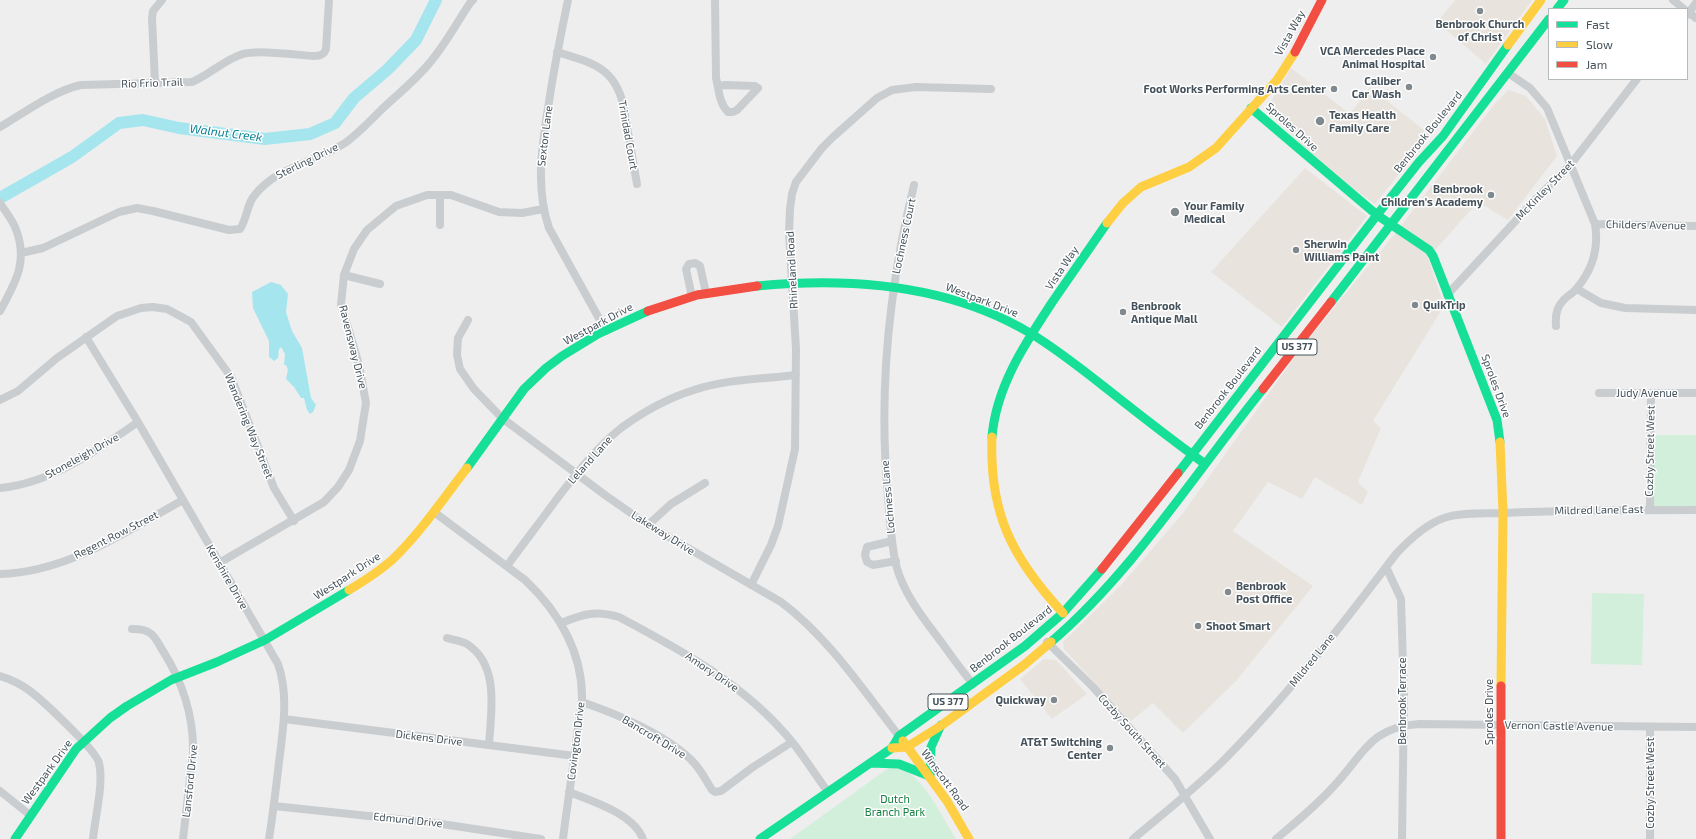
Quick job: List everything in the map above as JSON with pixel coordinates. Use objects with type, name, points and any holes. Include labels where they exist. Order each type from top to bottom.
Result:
[{"type":"main road","name":"Vista Way","points":[[1063,613],[1033,578],[1015,553],[1002,523],[994,490],[992,439],[996,411],[1010,376],[1031,334],[1111,217],[1123,203],[1141,187],[1184,169],[1202,159],[1230,134],[1251,108],[1277,80],[1295,52],[1322,0]]},
{"type":"main road","name":"Benbrook Boulevard","points":[[760,839],[892,748],[898,736],[973,684],[1040,634],[1063,613],[1132,532],[1377,215],[1419,162],[1443,136],[1541,0]]},
{"type":"main road","points":[[1558,8],[1564,0]]},
{"type":"main road","name":"US 377","points":[[892,748],[907,747],[942,725],[1024,665],[1072,624],[1108,586],[1144,543],[1345,286],[1391,223],[1548,20]]},
{"type":"main road","name":"Sproles Drive","points":[[1251,108],[1377,215],[1429,250],[1433,256],[1497,420],[1501,448],[1503,513],[1501,839]]},
{"type":"main road","name":"Westpark Drive","points":[[15,839],[63,767],[84,742],[126,706],[176,678],[248,649],[367,579],[392,560],[416,535],[524,389],[545,369],[581,344],[654,308],[706,293],[733,288],[792,283],[821,282],[893,286],[919,290],[962,303],[1002,319],[1031,334],[1062,353],[1205,464]]},
{"type":"main road","points":[[870,763],[899,764],[930,776],[931,746],[942,725]]},
{"type":"main road","name":"Winscott Road","points":[[898,736],[930,776],[957,816],[969,839]]},
{"type":"street","points":[[154,83],[152,18],[153,11],[162,0]]},
{"type":"street","name":"Rio Frio Trail","points":[[0,127],[73,87],[192,82],[202,78],[230,59],[241,54],[321,55],[326,49],[329,0]]},
{"type":"street","name":"Sterling Drive","points":[[22,252],[44,248],[119,212],[137,208],[168,214],[229,230],[240,229],[245,222],[252,197],[268,180],[332,151],[363,128],[427,66],[473,0]]},
{"type":"street","name":"Sexton Lane","points":[[568,0],[557,52],[541,154],[543,209],[549,228],[606,331]]},
{"type":"street","points":[[715,0],[716,78],[722,106],[728,112],[737,110],[758,88],[755,86],[718,86]]},
{"type":"street","points":[[1673,0],[1682,8]]},
{"type":"street","points":[[1688,11],[1696,3]]},
{"type":"street","name":"Trinidad Court","points":[[557,52],[594,64],[616,84],[624,104],[637,184]]},
{"type":"street","points":[[1508,73],[1530,88],[1547,108],[1595,224],[1597,234],[1591,268],[1577,289],[1557,308],[1556,326]]},
{"type":"street","name":"McKinley Street","points":[[1447,295],[1534,201],[1571,164],[1636,80]]},
{"type":"street","name":"Rhineland Road","points":[[751,585],[773,539],[795,449],[796,375],[789,233],[792,194],[796,182],[801,174],[828,143],[877,98],[892,90],[916,87],[991,89]]},
{"type":"street","name":"Lochness Court","points":[[893,286],[902,236],[914,185]]},
{"type":"street","name":"Ravensway Drive","points":[[219,563],[294,521],[324,502],[338,487],[349,470],[360,441],[366,403],[359,365],[341,304],[344,275],[354,248],[367,230],[396,206],[427,195],[451,195],[499,212],[522,213],[543,209]]},
{"type":"street","points":[[440,195],[440,225]]},
{"type":"street","points":[[0,311],[19,273],[22,252],[21,243],[14,225],[2,206]]},
{"type":"street","name":"Childers Avenue","points":[[1595,224],[1696,226]]},
{"type":"street","points":[[692,297],[686,269],[690,264],[695,263],[700,266],[706,293]]},
{"type":"street","points":[[344,275],[380,284]]},
{"type":"street","name":"Lochness Lane","points":[[893,286],[884,402],[884,445],[892,541],[896,561],[903,582],[916,608],[973,684]]},
{"type":"street","points":[[1577,289],[1601,303],[1624,308],[1696,310]]},
{"type":"street","name":"Wandering Way Street","points":[[0,400],[18,391],[57,358],[117,316],[141,308],[153,307],[167,309],[191,322],[231,377],[274,488],[294,521]]},
{"type":"street","name":"Lakeway Drive","points":[[468,320],[458,338],[457,355],[460,369],[474,389],[502,418],[576,474],[648,525],[781,602],[803,620],[865,692],[898,736]]},
{"type":"street","name":"Kenshire Drive","points":[[86,337],[138,422],[278,664],[282,676],[285,696],[284,719],[269,839]]},
{"type":"street","name":"Leland Lane","points":[[507,566],[576,474],[599,448],[621,428],[646,411],[694,390],[720,384],[796,375]]},
{"type":"street","name":"Judy Avenue","points":[[1599,393],[1696,393]]},
{"type":"street","name":"Cozby Street West","points":[[1650,510],[1651,393]]},
{"type":"street","name":"Stoneleigh Drive","points":[[0,488],[20,486],[51,475],[100,448],[138,422]]},
{"type":"street","points":[[648,525],[671,504],[705,483]]},
{"type":"street","name":"Regent Row Street","points":[[0,574],[16,574],[38,570],[66,561],[95,548],[183,500]]},
{"type":"street","name":"Mildred Lane East","points":[[1503,513],[1532,511],[1696,510]]},
{"type":"street","name":"Covington Drive","points":[[434,512],[507,566],[536,591],[561,623],[568,636],[578,665],[582,702],[563,839]]},
{"type":"street","name":"Mildred Lane","points":[[1133,839],[1186,795],[1224,760],[1291,687],[1406,544],[1433,524],[1444,518],[1503,513]]},
{"type":"street","points":[[892,541],[867,547],[865,555],[867,562],[873,565],[896,561]]},
{"type":"street","name":"Benbrook Terrace","points":[[1386,567],[1401,599],[1404,697],[1402,726],[1402,839]]},
{"type":"street","name":"Amory Drive","points":[[561,623],[582,614],[593,612],[607,613],[619,617],[673,646],[737,688],[756,704],[792,742],[828,792]]},
{"type":"street","name":"Lansford Drive","points":[[132,629],[141,629],[150,632],[155,638],[166,656],[187,702],[194,739],[183,839]]},
{"type":"street","name":"Cozby South Street","points":[[1040,634],[1093,687],[1175,779],[1186,795],[1210,839]]},
{"type":"street","points":[[446,638],[468,645],[478,654],[491,682],[493,694],[489,745]]},
{"type":"street","points":[[0,676],[10,679],[29,690],[44,702],[84,742],[100,762],[100,782],[93,839]]},
{"type":"street","name":"Bancroft Drive","points":[[582,702],[617,714],[668,743],[689,758],[715,792],[722,791],[753,767],[792,742]]},
{"type":"street","name":"Dickens Drive","points":[[284,719],[575,756]]},
{"type":"street","name":"Vernon Castle Avenue","points":[[1276,839],[1308,813],[1334,786],[1363,749],[1377,736],[1402,726],[1419,724],[1696,727]]},
{"type":"street","name":"Cozby Street West","points":[[1650,727],[1650,839]]},
{"type":"street","points":[[0,791],[30,815]]},
{"type":"street","points":[[569,792],[620,815],[635,825],[643,839]]},
{"type":"street","name":"Edmund Drive","points":[[274,806],[435,823],[541,839]]},
{"type":"shaded area","points":[[1455,0],[1532,0],[1486,64],[1437,22]]},
{"type":"shaded area","points":[[1291,68],[1350,114],[1370,87],[1430,135],[1375,204],[1330,172],[1266,110]]},
{"type":"shaded area","points":[[1509,90],[1526,96],[1545,119],[1557,156],[1508,220],[1478,202],[1428,258],[1444,306],[1373,421],[1381,428],[1358,482],[1368,492],[1362,505],[1315,477],[1302,499],[1268,482],[1233,531],[1313,586],[1236,681],[1183,733],[1153,703],[1130,722],[1064,649],[1063,642],[1122,584],[1183,513],[1304,344],[1393,236],[1496,102]]},
{"type":"shaded area","points":[[1305,168],[1367,216],[1282,327],[1211,272]]},
{"type":"shaded area","points":[[1044,659],[1056,660],[1087,694],[1052,719],[1020,679]]},
{"type":"green space","points":[[1653,435],[1696,435],[1696,507],[1652,508]]},
{"type":"green space","points":[[1592,593],[1644,594],[1642,665],[1591,664]]},
{"type":"green space","name":"Dutch Branch Park","points":[[894,764],[905,770],[923,786],[956,839],[790,839]]},
{"type":"water","points":[[271,282],[281,285],[288,294],[286,312],[292,331],[302,348],[311,398],[316,405],[313,412],[310,414],[307,410],[304,398],[301,398],[294,387],[286,379],[288,370],[286,365],[284,365],[285,354],[281,347],[279,349],[278,358],[274,361],[269,357],[269,341],[253,308],[252,292]]},
{"type":"waterway","name":"Walnut Creek","points":[[0,198],[72,157],[119,123],[143,120],[179,128],[265,139],[310,134],[335,123],[354,98],[387,70],[416,40],[436,0]]},
{"type":"traffic: fast","points":[[1558,8],[1564,0]]},
{"type":"traffic: fast","points":[[1331,302],[1548,20]]},
{"type":"traffic: fast","points":[[1178,473],[1377,215],[1419,162],[1443,136],[1508,45]]},
{"type":"traffic: fast","points":[[1251,108],[1377,215],[1429,250],[1433,256],[1497,420],[1500,442]]},
{"type":"traffic: fast","points":[[992,437],[999,400],[1014,365],[1053,301],[1107,223]]},
{"type":"traffic: fast","points":[[757,286],[792,283],[827,283],[863,284],[898,288],[932,294],[966,304],[999,317],[1030,333],[1063,355],[1205,464]]},
{"type":"traffic: fast","points":[[467,468],[524,389],[546,368],[562,356],[598,334],[648,311]]},
{"type":"traffic: fast","points":[[1051,642],[1109,585],[1136,553],[1263,389]]},
{"type":"traffic: fast","points":[[760,839],[892,748],[899,736],[1025,646],[1063,613],[1102,569]]},
{"type":"traffic: fast","points":[[15,839],[76,749],[110,718],[171,680],[217,662],[265,640],[349,590]]},
{"type":"traffic: fast","points":[[930,776],[931,747],[941,725]]},
{"type":"traffic: fast","points":[[870,763],[899,764],[927,775]]},
{"type":"traffic: slow","points":[[1508,45],[1541,0]]},
{"type":"traffic: slow","points":[[1107,223],[1123,203],[1141,187],[1189,167],[1216,148],[1277,80],[1295,52]]},
{"type":"traffic: slow","points":[[992,437],[992,464],[995,489],[1000,512],[1007,533],[1017,553],[1030,573],[1063,613]]},
{"type":"traffic: slow","points":[[1500,442],[1503,512],[1501,686]]},
{"type":"traffic: slow","points":[[349,590],[383,568],[403,549],[422,527],[467,468]]},
{"type":"traffic: slow","points":[[892,748],[907,747],[942,725],[1024,665],[1051,642]]},
{"type":"traffic: slow","points":[[903,741],[947,801],[969,839]]},
{"type":"traffic: jam","points":[[1295,52],[1322,0]]},
{"type":"traffic: jam","points":[[648,311],[697,295],[757,286]]},
{"type":"traffic: jam","points":[[1263,389],[1331,302]]},
{"type":"traffic: jam","points":[[1102,569],[1178,473]]},
{"type":"traffic: jam","points":[[1501,686],[1501,839]]},
{"type":"place","name":"Benbrook Church of Christ","points":[[1480,11]]},
{"type":"place","name":"VCA Mercedes Place Animal Hospital","points":[[1433,57]]},
{"type":"place","name":"Caliber Car Wash","points":[[1409,87]]},
{"type":"place","name":"Foot Works Performing Arts Center","points":[[1334,89]]},
{"type":"place","name":"Texas Health Family Care","points":[[1320,121]]},
{"type":"place","name":"Benbrook Children's Academy","points":[[1491,195]]},
{"type":"place","name":"Your Family Medical","points":[[1175,212]]},
{"type":"place","name":"Sherwin Williams Paint","points":[[1296,250]]},
{"type":"place","name":"QuikTrip","points":[[1415,305]]},
{"type":"place","name":"Benbrook Antique Mall","points":[[1123,312]]},
{"type":"place","name":"Benbrook Post Office","points":[[1228,592]]},
{"type":"place","name":"Shoot Smart","points":[[1198,626]]},
{"type":"place","name":"Quickway","points":[[1054,700]]},
{"type":"place","name":"AT&T Switching Center","points":[[1110,748]]}]
